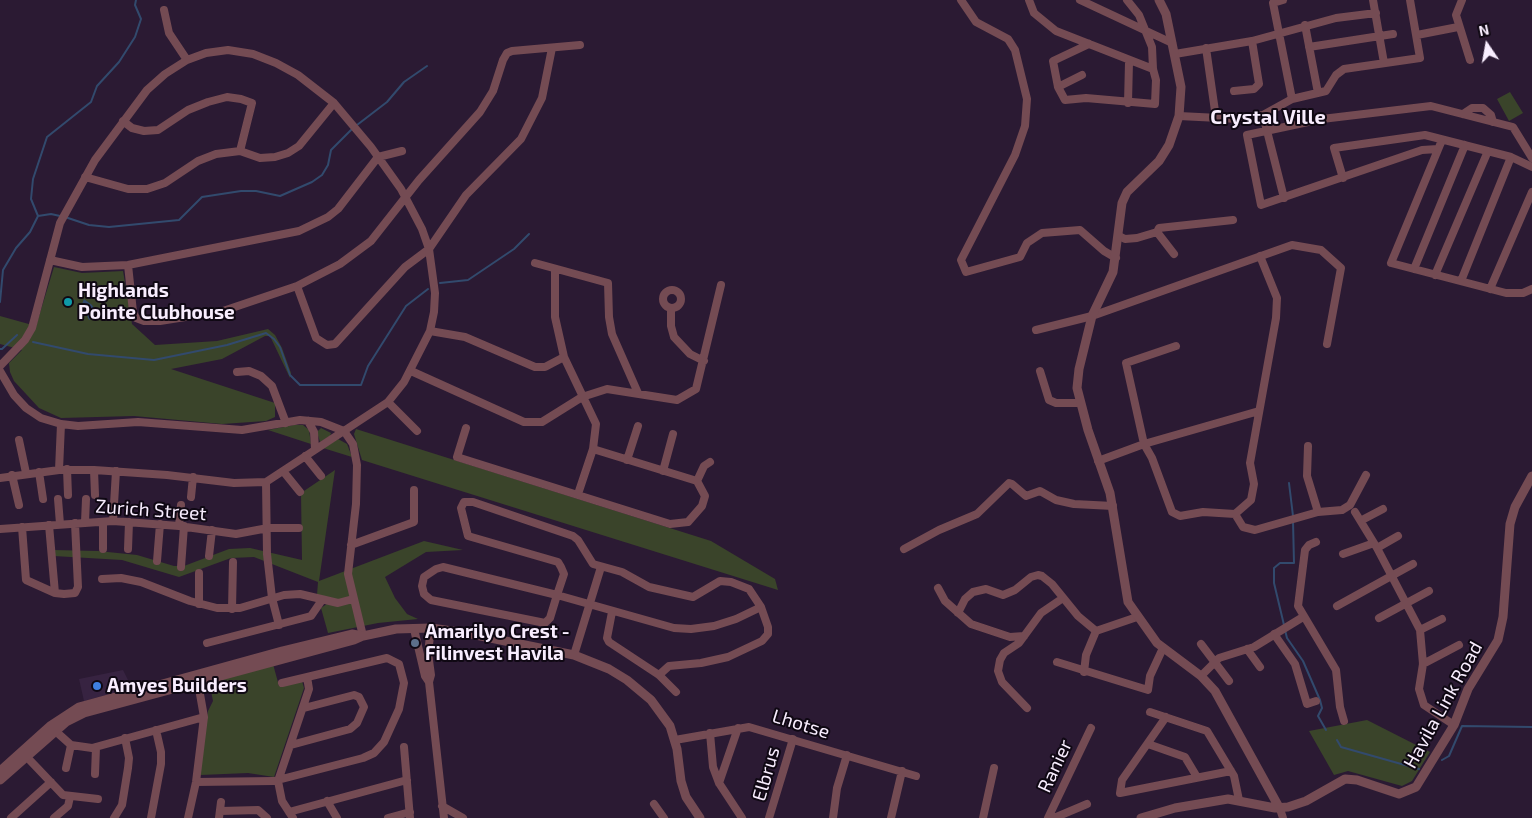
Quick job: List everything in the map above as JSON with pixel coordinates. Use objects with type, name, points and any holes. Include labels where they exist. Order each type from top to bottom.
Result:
[{"type":"street","points":[[961,0],[976,22],[1008,39],[1014,50],[1026,99],[1026,126],[1015,155],[961,260],[966,272],[1020,256],[1027,243],[1042,233],[1080,230],[1104,251],[1116,258]]},
{"type":"street","points":[[1029,0],[1034,13],[1056,31],[1129,62],[1153,69]]},
{"type":"street","points":[[1080,0],[1147,33],[1172,42]]},
{"type":"street","points":[[1089,44],[1053,61],[1058,87],[1065,100],[1086,98],[1155,104],[1156,80],[1153,69],[1152,48],[1139,15],[1127,0]]},
{"type":"street","points":[[1159,0],[1166,14],[1181,87],[1179,116],[1169,146],[1159,162],[1128,192],[1122,203],[1113,272],[1092,316],[1079,369],[1077,388],[1098,461],[1114,506],[1128,602],[1137,617],[1163,648],[1201,676],[1220,699],[1281,813]]},
{"type":"street","points":[[1283,0],[1273,3],[1292,99]]},
{"type":"street","points":[[1374,0],[1384,63]]},
{"type":"street","points":[[1179,116],[1239,119],[1263,116],[1292,99],[1326,91],[1336,74],[1344,69],[1420,58],[1410,0]]},
{"type":"street","points":[[1462,0],[1456,15],[1458,27],[1470,60]]},
{"type":"street","points":[[164,10],[169,33],[187,60]]},
{"type":"street","points":[[1175,54],[1252,41],[1336,18],[1376,13]]},
{"type":"street","points":[[1305,25],[1318,93]]},
{"type":"street","points":[[1417,35],[1458,27]]},
{"type":"street","points":[[1309,48],[1393,34]]},
{"type":"street","points":[[1234,91],[1254,89],[1259,84],[1252,41]]},
{"type":"street","points":[[128,265],[133,312],[136,318],[144,321],[160,321],[223,311],[297,286],[340,264],[365,246],[483,107],[493,91],[507,53],[580,45]]},
{"type":"street","points":[[297,286],[316,338],[327,345],[335,344],[405,267],[430,249],[457,206],[521,139],[542,98],[552,48]]},
{"type":"street","points":[[1206,48],[1216,118]]},
{"type":"street","points":[[0,366],[25,340],[32,328],[60,223],[85,177],[123,121],[147,90],[165,74],[187,60],[206,53],[228,50],[253,54],[276,63],[298,75],[334,102],[378,157],[406,198],[430,249],[435,293],[430,331],[411,371],[388,402],[266,482],[234,483],[116,470],[63,469],[1,476]]},
{"type":"street","points":[[1128,103],[1129,62]]},
{"type":"street","points":[[1058,87],[1082,75]]},
{"type":"street","points":[[123,121],[132,128],[144,132],[158,130],[188,110],[208,102],[228,97],[241,98],[252,103],[240,151]]},
{"type":"street","points":[[85,177],[128,189],[147,189],[165,183],[198,161],[216,154],[240,151],[260,158],[275,157],[288,153],[299,146],[334,102]]},
{"type":"street","points":[[1438,149],[1422,150],[1261,205],[1247,135],[1322,120],[1431,106],[1513,127],[1532,158]]},
{"type":"street","points":[[1263,116],[1284,198]]},
{"type":"street","points":[[1343,178],[1334,148],[1425,134],[1511,157],[1532,168]]},
{"type":"street","points":[[1422,150],[1425,134]]},
{"type":"street","points":[[1442,140],[1391,263],[1490,289],[1523,294],[1532,289]]},
{"type":"street","points":[[1414,269],[1465,146]]},
{"type":"street","points":[[50,260],[82,267],[128,265],[299,231],[328,217],[338,209],[378,157],[402,151]]},
{"type":"street","points":[[1435,275],[1488,151]]},
{"type":"street","points":[[1460,281],[1511,157]]},
{"type":"street","points":[[1490,289],[1532,192]]},
{"type":"street","points":[[1119,236],[1126,239],[1137,238],[1157,232],[1159,228],[1233,220]]},
{"type":"street","points":[[1157,232],[1174,254]]},
{"type":"street","points":[[1036,330],[1092,316],[1292,245],[1321,250],[1341,268],[1327,344]]},
{"type":"street","points":[[1176,346],[1126,363],[1144,444],[1152,458],[1172,512],[1180,516],[1203,512],[1235,514],[1251,500],[1254,484],[1250,463],[1276,318],[1277,298],[1260,256]]},
{"type":"street","points":[[535,264],[608,283],[609,317],[612,334],[638,393]]},
{"type":"street","points":[[555,270],[555,317],[564,356],[596,424],[593,449],[578,494]]},
{"type":"street","points":[[411,371],[524,422],[542,422],[582,397],[607,389],[677,400],[696,389],[721,285]]},
{"type":"street","points":[[671,308],[670,326],[674,337],[690,354],[704,361]]},
{"type":"street","points":[[430,331],[465,337],[535,367],[545,367],[564,356]]},
{"type":"street","points":[[0,371],[14,395],[26,408],[41,418],[61,424],[78,426],[138,422],[242,430],[286,422],[308,421],[321,422],[344,431],[352,444],[357,465],[348,574],[363,636]]},
{"type":"street","points":[[237,372],[250,371],[272,386],[286,422]]},
{"type":"street","points":[[1040,371],[1049,400],[1056,403],[1081,403]]},
{"type":"street","points":[[388,402],[417,431]]},
{"type":"street","points":[[1098,461],[1144,444],[1259,411]]},
{"type":"street","points":[[308,421],[314,432],[315,449]]},
{"type":"street","points":[[61,424],[63,469],[68,495]]},
{"type":"street","points":[[628,460],[638,426]]},
{"type":"street","points":[[466,428],[457,457],[670,524],[679,525],[688,522],[702,506],[704,496],[697,481],[593,449]]},
{"type":"street","points":[[663,471],[673,434]]},
{"type":"street","points":[[19,440],[26,473]]},
{"type":"street","points":[[1308,446],[1307,476],[1318,512]]},
{"type":"street","points":[[305,456],[321,476]]},
{"type":"street","points":[[697,481],[704,466],[710,462]]},
{"type":"street","points":[[94,470],[95,495]]},
{"type":"street","points":[[113,521],[116,470]]},
{"type":"street","points":[[283,471],[300,492]]},
{"type":"street","points":[[39,472],[43,499]]},
{"type":"street","points":[[12,475],[19,505]]},
{"type":"street","points":[[1235,514],[1243,527],[1255,530],[1318,512],[1342,510],[1348,507],[1366,475]]},
{"type":"street","name":"Havila Link Road","points":[[1142,818],[1196,803],[1228,799],[1239,800],[1281,813],[1345,778],[1362,781],[1392,793],[1399,794],[1412,790],[1420,781],[1454,725],[1472,682],[1498,640],[1503,617],[1510,524],[1515,506],[1532,476]]},
{"type":"street","points":[[191,497],[193,478]]},
{"type":"street","points":[[266,482],[268,528],[266,554],[272,598],[279,624]]},
{"type":"street","points":[[904,549],[939,530],[977,514],[1008,483],[1012,484],[1026,496],[1040,491],[1056,500],[1074,504],[1114,506]]},
{"type":"street","points":[[351,545],[414,522],[414,490]]},
{"type":"street","points":[[58,499],[60,524]]},
{"type":"street","points":[[85,522],[86,499]]},
{"type":"street","points":[[660,675],[669,666],[701,663],[728,657],[762,641],[768,634],[760,607],[749,589],[731,582],[720,581],[693,597],[649,587],[622,572],[593,564],[578,540],[573,536],[473,502],[464,502],[462,508],[468,536],[558,562],[564,574],[557,595],[550,618],[545,624],[431,600],[424,594],[422,586],[424,577],[443,567],[557,595],[674,628],[691,629],[736,619],[760,607]]},
{"type":"street","points":[[181,505],[181,567]]},
{"type":"street","points":[[1362,520],[1382,509]]},
{"type":"street","points":[[1355,512],[1362,520],[1376,545],[1420,630],[1423,664],[1419,689],[1424,706],[1454,725]]},
{"type":"street","name":"Zurich Street","points":[[0,529],[113,521],[182,526],[236,534],[268,528],[299,528]]},
{"type":"street","points":[[103,522],[103,549]]},
{"type":"street","points":[[128,549],[129,522]]},
{"type":"street","points":[[22,527],[26,580],[55,593],[78,591],[75,523]]},
{"type":"street","points":[[157,561],[160,524]]},
{"type":"street","points":[[49,525],[55,593]]},
{"type":"street","points":[[210,556],[212,530]]},
{"type":"street","points":[[1343,554],[1376,545],[1398,536]]},
{"type":"street","points":[[1316,542],[1309,545],[1305,550],[1297,600],[1303,617],[1336,670],[1340,706],[1344,721]]},
{"type":"street","points":[[232,562],[232,609]]},
{"type":"street","points":[[1337,606],[1413,564]]},
{"type":"street","points":[[574,655],[601,567]]},
{"type":"street","points":[[199,573],[199,604]]},
{"type":"street","points":[[958,613],[965,599],[973,592],[986,589],[1002,595],[1015,590],[1031,577],[1038,575],[1052,584],[1078,616],[1096,631]]},
{"type":"street","points":[[102,579],[121,578],[141,582],[199,604],[232,609],[272,598],[300,594],[338,603],[353,599]]},
{"type":"street","points":[[938,588],[945,601],[965,620],[985,630],[1010,637],[1024,636]]},
{"type":"street","points":[[1379,618],[1429,591]]},
{"type":"street","points":[[1027,708],[1002,682],[998,671],[1004,652],[1019,643],[1041,613],[1063,598]]},
{"type":"street","points":[[207,643],[311,616],[322,600]]},
{"type":"street","points":[[612,612],[607,638],[609,642],[660,675],[676,692]]},
{"type":"street","points":[[1084,672],[1086,655],[1096,631],[1137,617]]},
{"type":"street","points":[[1201,676],[1219,658],[1247,650],[1303,617]]},
{"type":"street","points":[[1420,630],[1442,620]]},
{"type":"street","points":[[428,682],[431,675],[428,653],[431,628]]},
{"type":"street","points":[[0,780],[24,754],[52,729],[84,713],[197,678],[354,640],[363,636],[431,628],[466,633],[574,655],[609,669],[627,680],[641,690],[664,715],[670,726],[675,740],[681,781],[686,797],[700,818]]},
{"type":"street","points":[[414,629],[424,676],[428,682],[444,818]]},
{"type":"street","points":[[1274,634],[1295,664],[1307,704],[1316,701]]},
{"type":"street","points":[[1201,644],[1229,681]]},
{"type":"street","points":[[1423,664],[1459,645]]},
{"type":"street","points":[[1057,662],[1084,672],[1148,690],[1150,676],[1163,648]]},
{"type":"street","points":[[1247,650],[1260,667]]},
{"type":"street","points":[[196,782],[278,780],[363,758],[374,753],[384,742],[399,709],[404,683],[400,664],[387,658],[282,683]]},
{"type":"street","points":[[307,677],[309,689],[304,708],[278,780],[282,802],[291,815],[328,801],[407,780]]},
{"type":"street","points":[[188,818],[196,782],[204,717],[197,678]]},
{"type":"street","points":[[291,745],[350,729],[357,723],[364,707],[359,697],[354,695],[304,708]]},
{"type":"street","points":[[1150,712],[1207,731],[1231,771],[1237,784],[1239,800]]},
{"type":"street","points":[[52,729],[71,745],[89,748],[204,717]]},
{"type":"street","points":[[1166,717],[1122,780],[1120,793],[1231,771]]},
{"type":"street","points":[[719,783],[738,728]]},
{"type":"street","name":"Lhotse","points":[[675,740],[738,728],[759,728],[916,776]]},
{"type":"street","points":[[151,818],[161,764],[156,730]]},
{"type":"street","name":"Ranier","points":[[1048,818],[1089,731],[1096,738]]},
{"type":"street","points":[[710,733],[713,767],[719,783],[742,818]]},
{"type":"street","points":[[114,818],[122,804],[128,768],[129,758],[125,738]]},
{"type":"street","name":"Elbrus","points":[[769,818],[793,738]]},
{"type":"street","points":[[1148,744],[1185,757],[1197,777]]},
{"type":"street","points":[[66,768],[71,745]]},
{"type":"street","points":[[95,774],[96,747]]},
{"type":"street","points":[[388,818],[410,815],[404,748]]},
{"type":"street","points":[[0,771],[24,754]]},
{"type":"street","points":[[24,754],[63,795],[98,799]]},
{"type":"street","points":[[833,818],[837,788],[847,755]]},
{"type":"street","points":[[891,818],[902,771]]},
{"type":"street","points":[[983,818],[991,773]]},
{"type":"street","points":[[11,818],[50,782]]},
{"type":"street","points":[[54,818],[68,806],[70,797]]},
{"type":"street","points":[[328,801],[337,818]]},
{"type":"street","points":[[221,802],[220,814],[258,810],[267,818]]},
{"type":"street","points":[[654,804],[664,818]]},
{"type":"street","points":[[1054,818],[1087,804]]},
{"type":"street","points":[[442,806],[463,818]]},
{"type":"shaded area","points":[[123,670],[132,688],[84,701],[79,679]]},
{"type":"green space","points":[[1510,92],[1523,113],[1509,121],[1497,99]]},
{"type":"green space","points":[[54,267],[82,273],[123,271],[132,324],[155,345],[217,341],[268,329],[275,335],[282,348],[291,373],[290,378],[270,336],[265,336],[222,359],[171,369],[275,403],[275,417],[266,421],[222,424],[134,416],[61,418],[39,408],[14,381],[10,372],[9,363],[22,350],[0,344],[0,316],[36,326]]},
{"type":"green space","points":[[303,425],[309,430],[311,444],[268,430]]},
{"type":"green space","points":[[321,428],[331,433],[330,436],[320,442],[317,432]]},
{"type":"green space","points":[[356,429],[711,541],[775,579],[778,590],[362,460],[354,434]]},
{"type":"green space","points":[[338,439],[347,444],[352,457],[323,448]]},
{"type":"green space","points":[[335,470],[319,581],[424,541],[463,550],[426,552],[385,577],[395,598],[407,614],[418,619],[378,623],[328,633],[321,608],[334,599],[317,595],[318,582],[254,557],[231,558],[179,577],[122,560],[54,556],[53,550],[98,551],[137,555],[174,566],[184,566],[229,549],[250,548],[302,560],[301,493]]},
{"type":"green space","points":[[273,664],[279,686],[302,681],[304,688],[274,777],[248,773],[201,775],[199,767],[208,711],[213,701],[209,681]]},
{"type":"green space","points":[[1367,720],[1430,752],[1412,781],[1402,786],[1348,771],[1334,775],[1309,731]]},
{"type":"water","points":[[84,299],[92,305],[98,315],[89,320],[82,304]]},
{"type":"waterway","points":[[0,302],[3,270],[16,248],[30,232],[38,216],[31,199],[33,179],[47,137],[91,102],[97,86],[119,62],[135,37],[141,19],[135,5],[136,0]]},
{"type":"waterway","points":[[357,125],[387,102],[404,82],[427,66]]},
{"type":"waterway","points":[[65,217],[89,225],[109,227],[179,220],[202,197],[241,191],[256,191],[280,196],[312,182],[322,175],[328,165],[331,150],[353,128]]},
{"type":"waterway","points":[[38,216],[51,214],[60,216]]},
{"type":"waterway","points":[[440,283],[468,280],[514,249],[529,234]]},
{"type":"waterway","points":[[33,342],[88,354],[154,360],[227,345],[266,333],[280,347],[290,375],[300,385],[361,385],[368,366],[406,306],[428,289]]},
{"type":"waterway","points":[[0,349],[17,335]]},
{"type":"waterway","points":[[1289,483],[1293,516]]},
{"type":"waterway","points":[[1284,625],[1274,583],[1274,568],[1280,563],[1294,563],[1293,521]]},
{"type":"waterway","points":[[1285,630],[1287,638],[1303,661],[1320,700],[1322,708],[1318,716],[1326,730]]},
{"type":"waterway","points":[[1442,760],[1449,756],[1462,726],[1532,727]]},
{"type":"waterway","points":[[1337,740],[1341,747],[1419,769]]},
{"type":"place","name":"Highlands Pointe Clubhouse","points":[[68,302]]},
{"type":"place","name":"Amarilyo Crest - Filinvest Havila","points":[[415,643]]},
{"type":"place","name":"Amyes Builders","points":[[97,686]]},
{"type":"district","name":"Crystal Ville","points":[[1268,117]]}]
